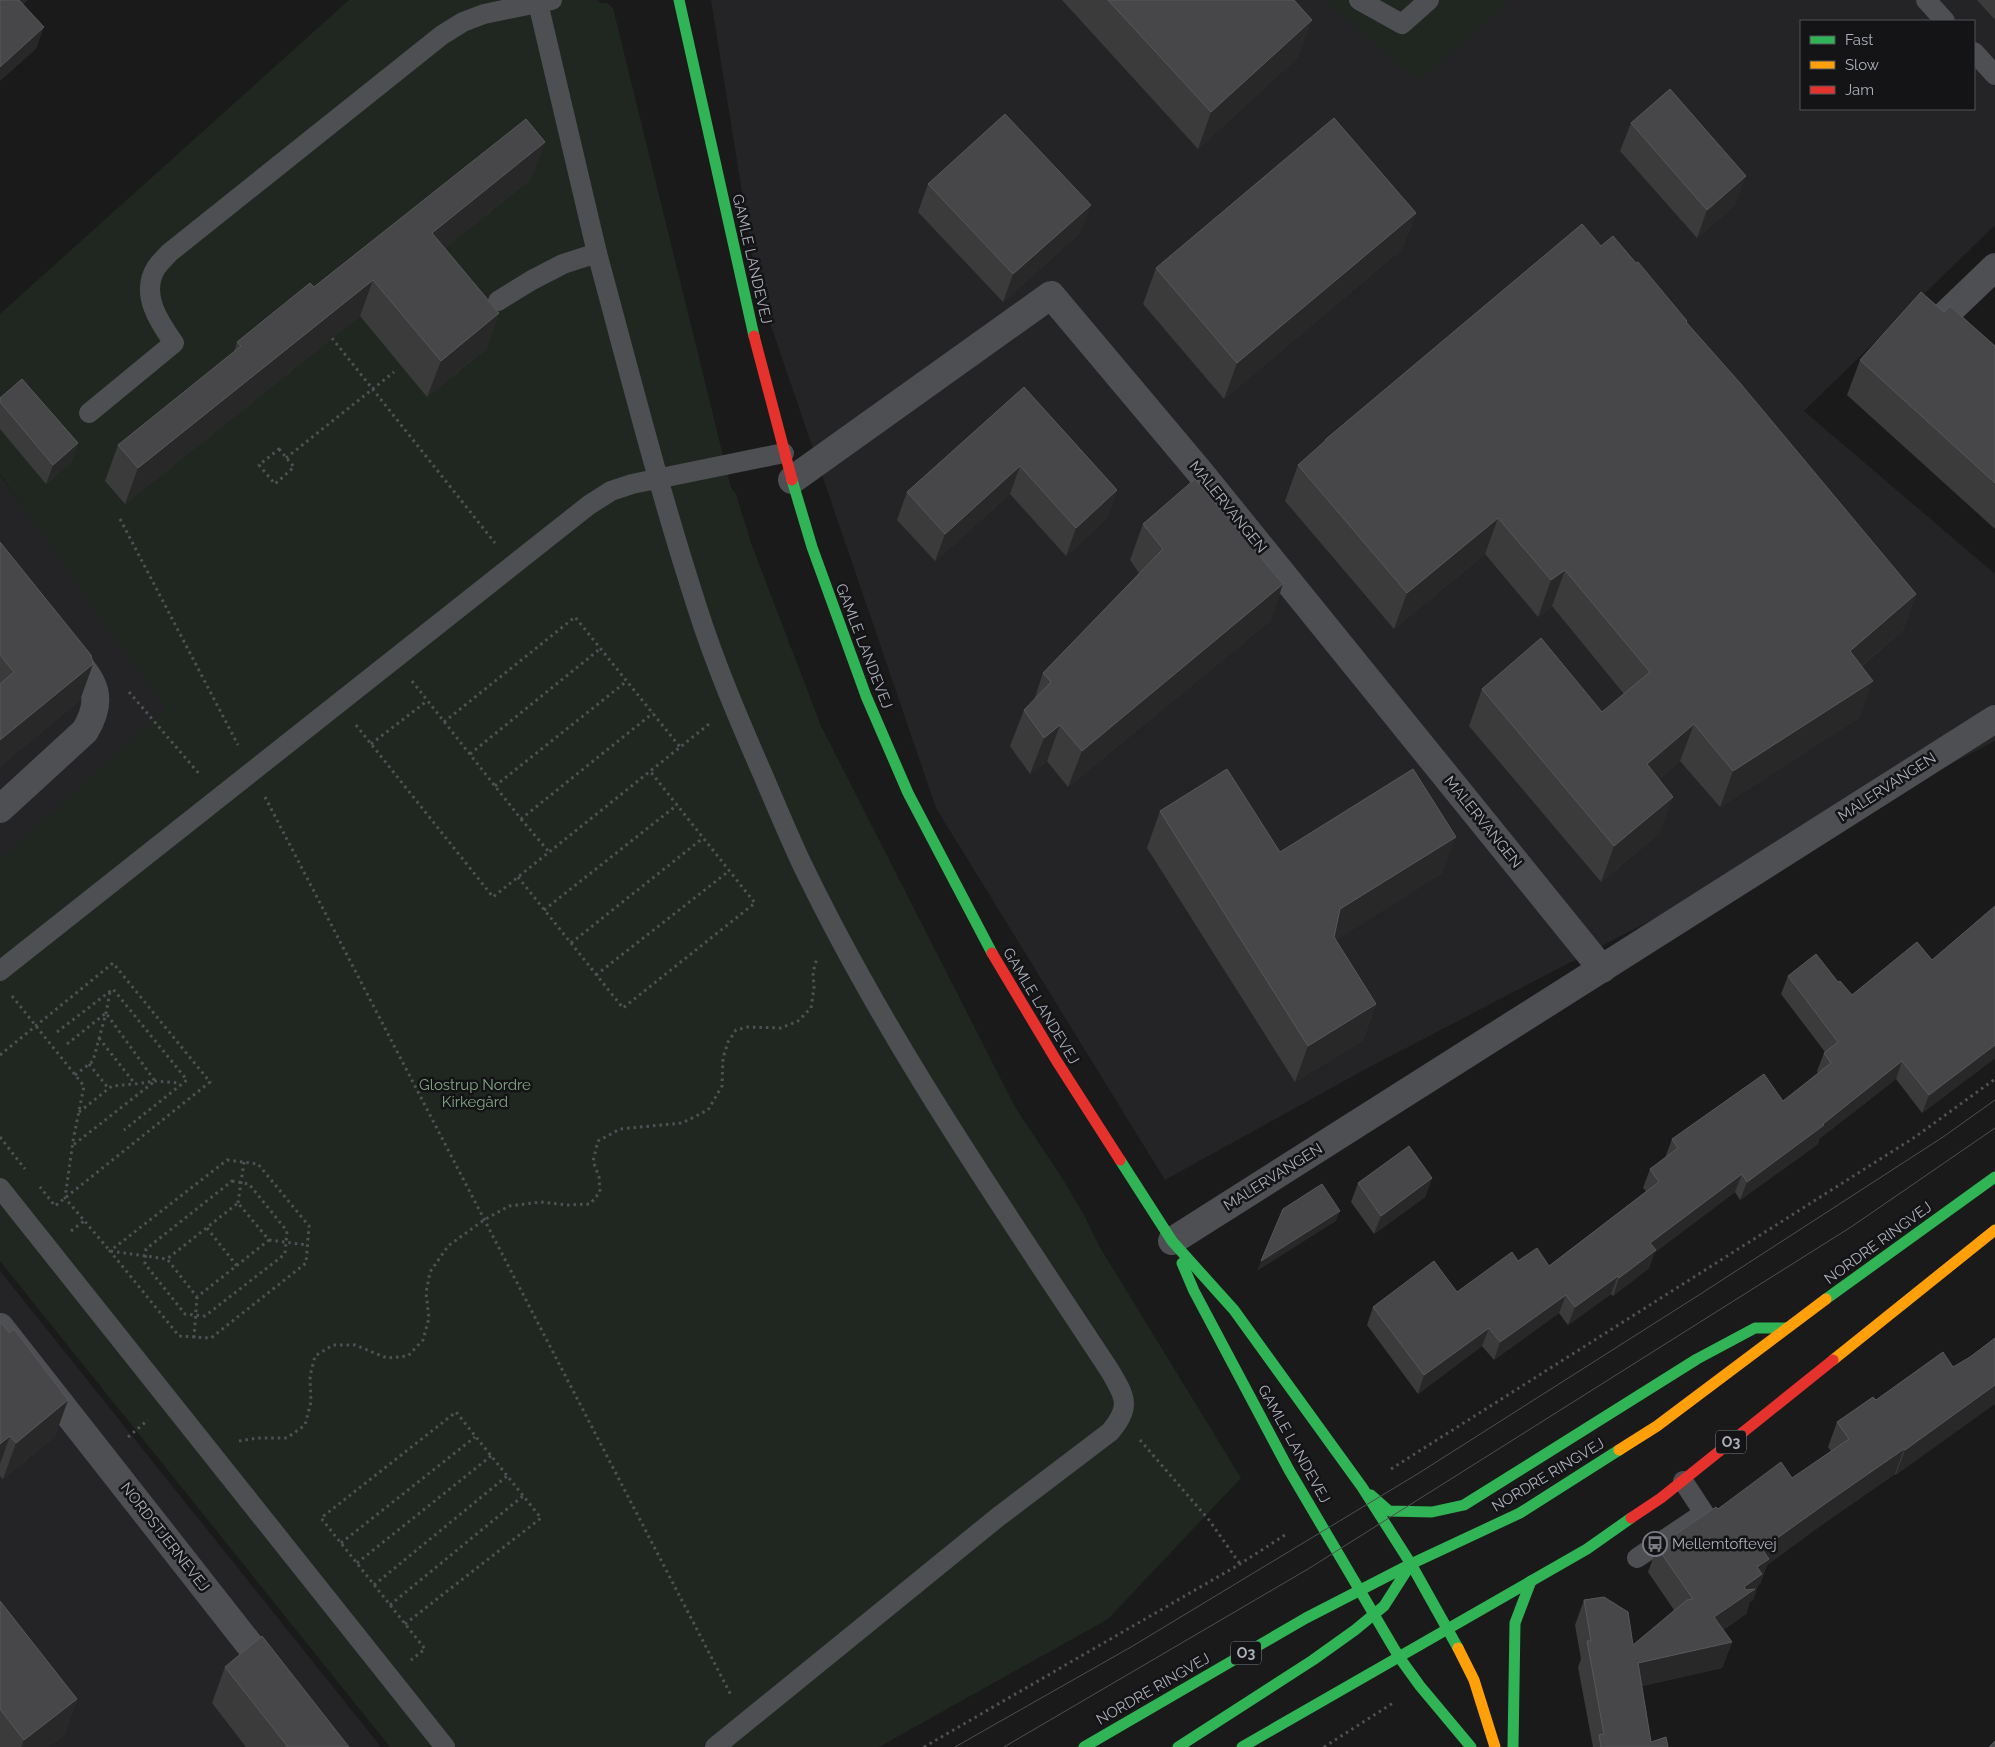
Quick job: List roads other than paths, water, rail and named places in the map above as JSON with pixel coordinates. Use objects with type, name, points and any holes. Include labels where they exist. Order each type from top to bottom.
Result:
[{"type":"main road","name":"GAMLE LANDEVEJ","points":[[679,0],[760,362],[784,453],[838,625],[908,793],[982,936],[1056,1060],[1172,1241],[1198,1300],[1289,1470],[1399,1657]]},
{"type":"main road","name":"NORDRE RINGVEJ","points":[[1084,1747],[1306,1618],[1411,1564],[1520,1513],[1657,1426],[1786,1328],[1995,1177]]},
{"type":"main road","name":"O3","points":[[1242,1747],[1587,1549],[1683,1481],[1995,1230]]},
{"type":"main road","name":"GAMLE LANDEVEJ","points":[[1172,1241],[1234,1310],[1362,1487],[1411,1564]]},
{"type":"main road","points":[[1362,1487],[1388,1511],[1432,1512],[1464,1505],[1697,1359],[1755,1328],[1786,1328]]},
{"type":"main road","points":[[1178,1747],[1313,1660],[1355,1630],[1384,1606],[1411,1564],[1449,1629],[1474,1680],[1495,1747]]},
{"type":"main road","points":[[1513,1747],[1515,1624],[1532,1581]]},
{"type":"main road","points":[[1399,1657],[1420,1686],[1472,1747]]},
{"type":"street","points":[[1944,316],[1995,267]]},
{"type":"street","name":"MALERVANGEN","points":[[792,480],[1051,295],[1199,471],[1602,969]]},
{"type":"street","points":[[0,809],[86,731],[94,716],[97,702],[94,686],[54,632]]},
{"type":"street","name":"MALERVANGEN","points":[[1172,1241],[1995,719]]},
{"type":"street","name":"NORDSTJERNEVEJ","points":[[0,1327],[287,1692]]},
{"type":"lane","points":[[1359,0],[1402,24],[1429,0]]},
{"type":"lane","points":[[1926,0],[1944,20]]},
{"type":"lane","points":[[88,413],[174,343],[152,306],[150,287],[156,268],[169,253],[442,35],[463,22],[484,14],[545,2],[597,253],[658,479],[698,609],[733,705],[800,859],[838,934],[898,1043],[1122,1391],[1124,1407],[1120,1420],[1110,1432],[998,1517],[715,1747]]},
{"type":"lane","points":[[1975,53],[1995,75]]},
{"type":"lane","points":[[498,301],[563,264],[597,253]]},
{"type":"lane","points":[[3,980],[220,797],[589,505],[611,491],[632,484],[784,453]]},
{"type":"lane","points":[[0,1188],[445,1747]]},
{"type":"lane","points":[[1637,1558],[1704,1513],[1683,1481]]},
{"type":"tram line","points":[[955,1747],[1131,1647],[1419,1473],[1943,1137],[1995,1100]]},
{"type":"tram line","points":[[1004,1747],[1308,1569],[1851,1227],[1995,1128]]},
{"type":"place","name":"Mellemtoftevej","points":[[1655,1544]]},
{"type":"park label","name":"Glostrup Nordre Kirkegård","points":[[475,1094]]}]
